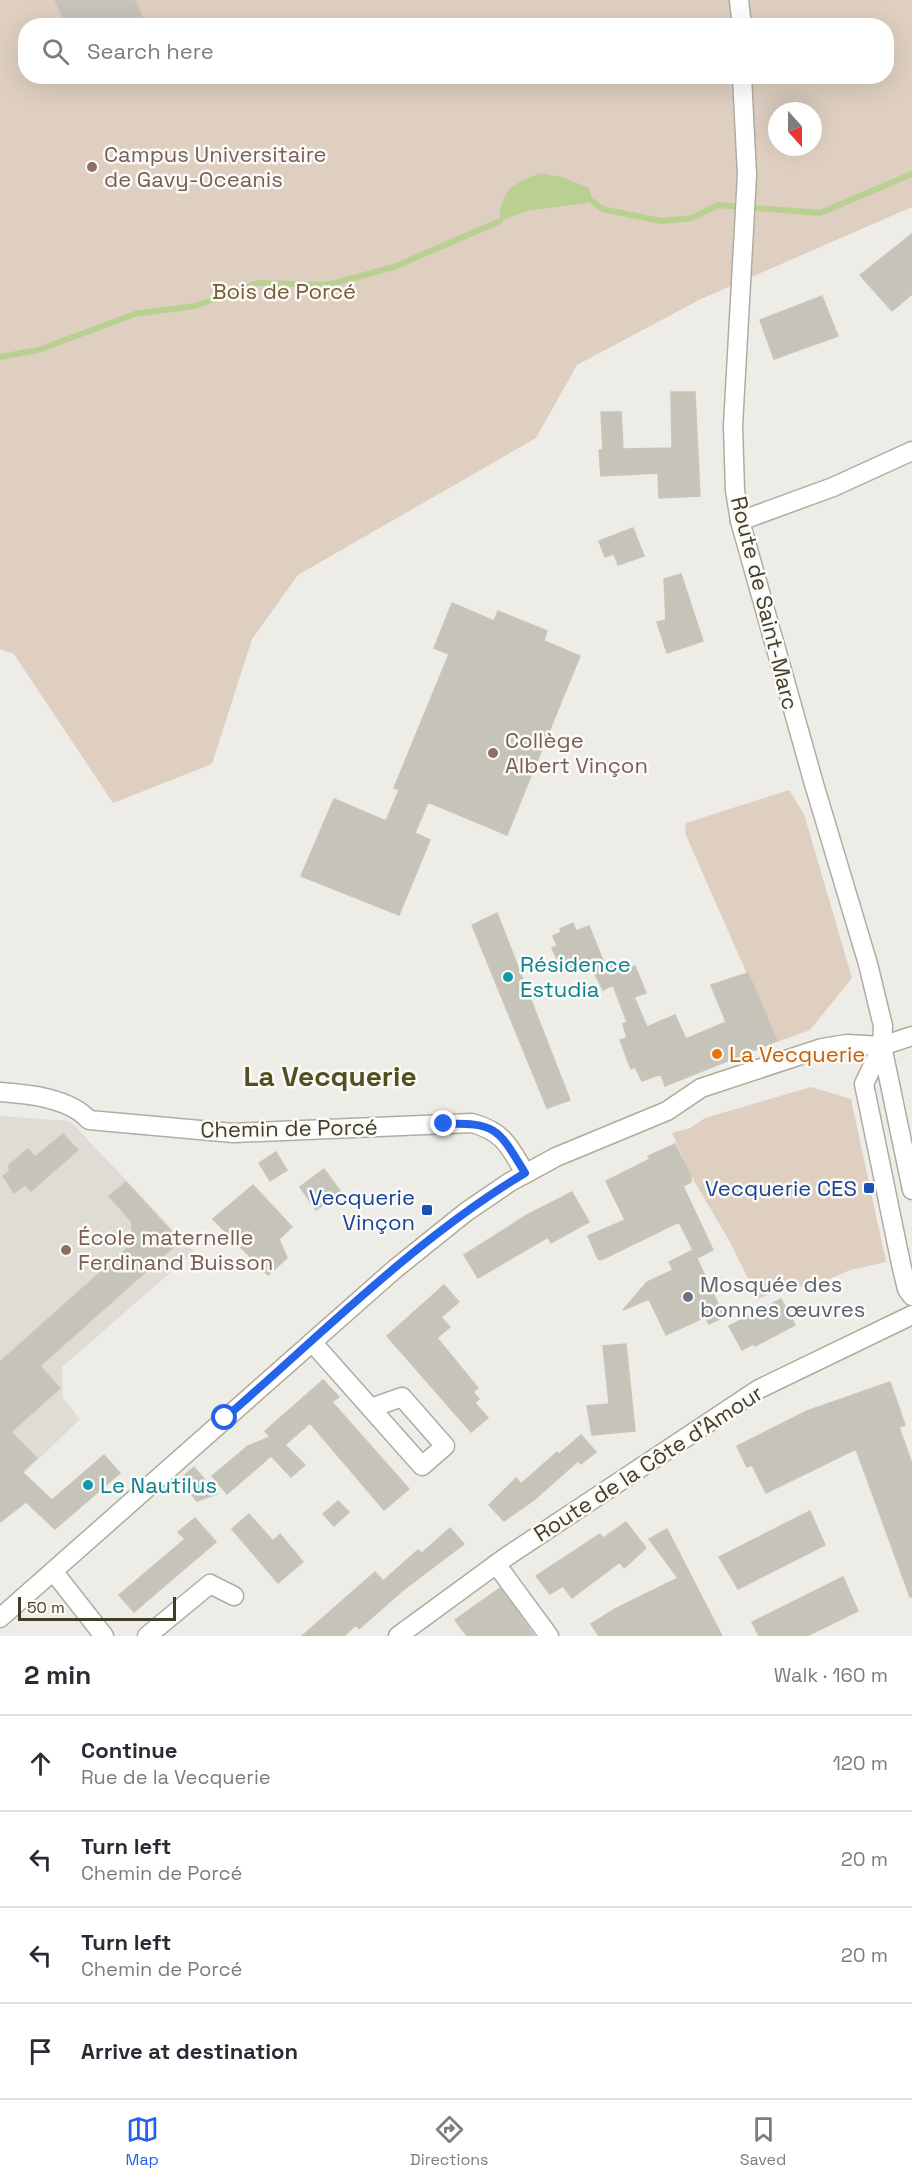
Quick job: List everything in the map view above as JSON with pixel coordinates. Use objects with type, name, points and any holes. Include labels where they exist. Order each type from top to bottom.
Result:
[{"type":"street","points":[[739,0],[741,18]]},
{"type":"street","name":"Route de Saint-Marc","points":[[742,84],[747,182],[733,426],[735,490],[740,522],[868,964],[883,1026],[882,1046],[912,1190]]},
{"type":"street","points":[[740,522],[833,487],[912,451]]},
{"type":"street","points":[[0,1618],[312,1342],[439,1234],[525,1173],[667,1111],[701,1088],[822,1048],[847,1044],[882,1046],[912,1036]]},
{"type":"street","points":[[882,1046],[864,1084],[901,1264],[907,1289],[912,1296]]},
{"type":"street","name":"Chemin de Porcé","points":[[0,1092],[42,1097],[81,1112],[89,1120],[233,1133],[472,1123],[492,1128],[504,1139],[525,1173]]},
{"type":"street","name":"Route de la Côte d'Amour","points":[[398,1636],[496,1564],[759,1389],[912,1315]]},
{"type":"street","points":[[312,1342],[371,1408]]},
{"type":"street","points":[[496,1564],[549,1636]]},
{"type":"street","points":[[53,1571],[104,1636]]},
{"type":"street","points":[[147,1636],[210,1584],[234,1596]]},
{"type":"shaded area","points":[[540,173],[562,177],[589,188],[593,202],[527,211],[500,221],[502,202],[510,189]]},
{"type":"shaded area","points":[[0,1116],[70,1121],[194,1252],[62,1367],[63,1398],[80,1419],[15,1482],[0,1464]]},
{"type":"green space","name":"Bois de Porcé","points":[[0,0],[912,0],[912,207],[701,299],[577,365],[536,438],[298,575],[252,639],[212,764],[113,803],[14,654],[0,649]]},
{"type":"green space","points":[[789,790],[804,814],[852,978],[810,1030],[777,1042],[685,833],[686,823]]},
{"type":"green space","points":[[811,1087],[851,1099],[886,1262],[850,1270],[810,1288],[791,1285],[758,1299],[730,1242],[691,1176],[672,1133],[690,1128],[705,1118]]},
{"type":"building","points":[[55,0],[135,0],[143,18],[63,18]]},
{"type":"building","points":[[912,234],[912,294],[892,311],[860,275]]},
{"type":"building","points":[[822,296],[838,336],[774,359],[760,320]]},
{"type":"building","points":[[671,392],[695,392],[700,496],[659,498],[658,473],[601,476],[599,450],[603,450],[601,412],[621,412],[623,449],[672,448]]},
{"type":"building","points":[[633,528],[644,556],[618,565],[614,554],[605,557],[599,541]]},
{"type":"building","points":[[681,574],[703,641],[667,653],[657,622],[666,620],[664,579]]},
{"type":"building","name":"Collège Albert Vinçon","points":[[452,603],[494,621],[498,611],[547,631],[544,641],[580,656],[507,835],[428,802],[415,833],[430,840],[399,915],[301,876],[334,799],[386,821],[399,790],[394,788],[449,654],[434,648]]},
{"type":"building","name":"Résidence Estudia","points":[[497,913],[570,1100],[547,1108],[472,925]]},
{"type":"building","points":[[573,923],[576,931],[589,926],[609,975],[607,968],[620,963],[623,971],[635,966],[646,993],[634,997],[647,1027],[675,1015],[686,1039],[726,1022],[711,985],[748,973],[777,1041],[665,1086],[661,1074],[642,1081],[635,1067],[631,1069],[620,1040],[627,1038],[623,1024],[627,1022],[613,985],[603,990],[588,961],[562,971],[552,948],[557,946],[553,936],[561,932],[560,929]]},
{"type":"building","points":[[63,1134],[78,1150],[31,1191],[25,1185],[14,1193],[3,1176],[10,1171],[8,1166],[28,1149],[35,1157]]},
{"type":"building","points":[[675,1144],[691,1176],[691,1182],[683,1186],[713,1250],[697,1258],[679,1222],[601,1260],[598,1259],[588,1236],[625,1220],[606,1181],[650,1159],[648,1156]]},
{"type":"building","points":[[276,1152],[287,1170],[270,1181],[259,1163]]},
{"type":"building","points":[[324,1169],[341,1192],[316,1210],[300,1187]]},
{"type":"building","points":[[126,1182],[180,1241],[40,1366],[60,1388],[11,1432],[37,1458],[22,1472],[52,1500],[104,1455],[120,1473],[55,1529],[26,1502],[0,1522],[0,1362],[132,1244],[132,1222],[109,1196]]},
{"type":"building","points":[[253,1185],[292,1227],[279,1239],[287,1258],[268,1275],[213,1219]]},
{"type":"building","points":[[572,1192],[589,1222],[551,1243],[548,1237],[478,1278],[464,1255],[527,1215]]},
{"type":"building","points":[[693,1250],[724,1317],[709,1324],[705,1317],[666,1335],[649,1299],[623,1310],[647,1282],[673,1270],[669,1262]]},
{"type":"building","points":[[444,1285],[459,1302],[441,1317],[450,1327],[437,1338],[478,1388],[473,1392],[479,1399],[475,1403],[488,1418],[471,1432],[387,1336]]},
{"type":"building","points":[[781,1299],[795,1325],[755,1346],[753,1344],[742,1350],[729,1326]]},
{"type":"building","points":[[626,1344],[635,1431],[592,1435],[587,1406],[609,1404],[603,1346]]},
{"type":"building","points":[[323,1380],[339,1397],[332,1402],[409,1489],[384,1510],[310,1423],[285,1445],[305,1465],[291,1477],[271,1456],[227,1494],[212,1476],[248,1446],[270,1437],[265,1431]]},
{"type":"building","points":[[890,1382],[905,1425],[899,1427],[912,1464],[912,1597],[910,1597],[856,1449],[766,1493],[752,1465],[747,1467],[737,1446],[807,1411]]},
{"type":"building","points":[[581,1435],[596,1452],[581,1464],[578,1461],[534,1500],[504,1521],[489,1505],[516,1478],[521,1484],[557,1452],[559,1454]]},
{"type":"building","points":[[194,1467],[217,1494],[197,1501],[179,1480]]},
{"type":"building","points":[[338,1501],[349,1512],[334,1526],[323,1514]]},
{"type":"building","points":[[810,1511],[825,1545],[738,1589],[719,1557]]},
{"type":"building","points":[[249,1514],[273,1541],[280,1534],[303,1562],[278,1583],[232,1529]]},
{"type":"building","points":[[195,1518],[216,1542],[134,1612],[119,1595],[185,1539],[178,1532]]},
{"type":"building","points":[[626,1522],[646,1548],[624,1568],[620,1562],[572,1598],[563,1586],[550,1594],[536,1576],[600,1534],[603,1538]]},
{"type":"building","points":[[450,1528],[464,1544],[402,1591],[359,1629],[356,1625],[344,1636],[302,1636],[375,1572],[383,1581],[418,1550],[422,1553]]},
{"type":"building","points":[[667,1529],[722,1636],[599,1636],[591,1624],[615,1609],[678,1578],[649,1539]]},
{"type":"building","points":[[843,1577],[858,1611],[807,1636],[759,1636],[752,1622]]},
{"type":"building","points":[[500,1588],[534,1636],[467,1636],[455,1620]]},
{"type":"waterway","points":[[593,202],[602,209],[661,221],[692,218],[718,205],[820,213],[912,174]]},
{"type":"waterway","points":[[0,357],[38,350],[135,314],[195,306],[258,283],[327,285],[394,267],[500,221]]},
{"type":"place","name":"Campus Universitaire de Gavy-Oceanis","points":[[92,167]]},
{"type":"place","name":"Collège Albert Vinçon","points":[[493,753]]},
{"type":"place","name":"Résidence Estudia","points":[[508,977]]},
{"type":"place","name":"La Vecquerie","points":[[717,1054]]},
{"type":"place","name":"Vecquerie CES","points":[[869,1188]]},
{"type":"place","name":"Vecquerie Vinçon","points":[[427,1210]]},
{"type":"place","name":"École maternelle Ferdinand Buisson","points":[[66,1250]]},
{"type":"place","name":"Mosquée des bonnes œuvres","points":[[688,1297]]},
{"type":"place","name":"Le Nautilus","points":[[88,1485]]},
{"type":"district","name":"La Vecquerie","points":[[330,1076]]},
{"type":"route","points":[[225,1418],[395,1269],[466,1212],[525,1173],[504,1139],[492,1128],[472,1123],[444,1124]]}]
